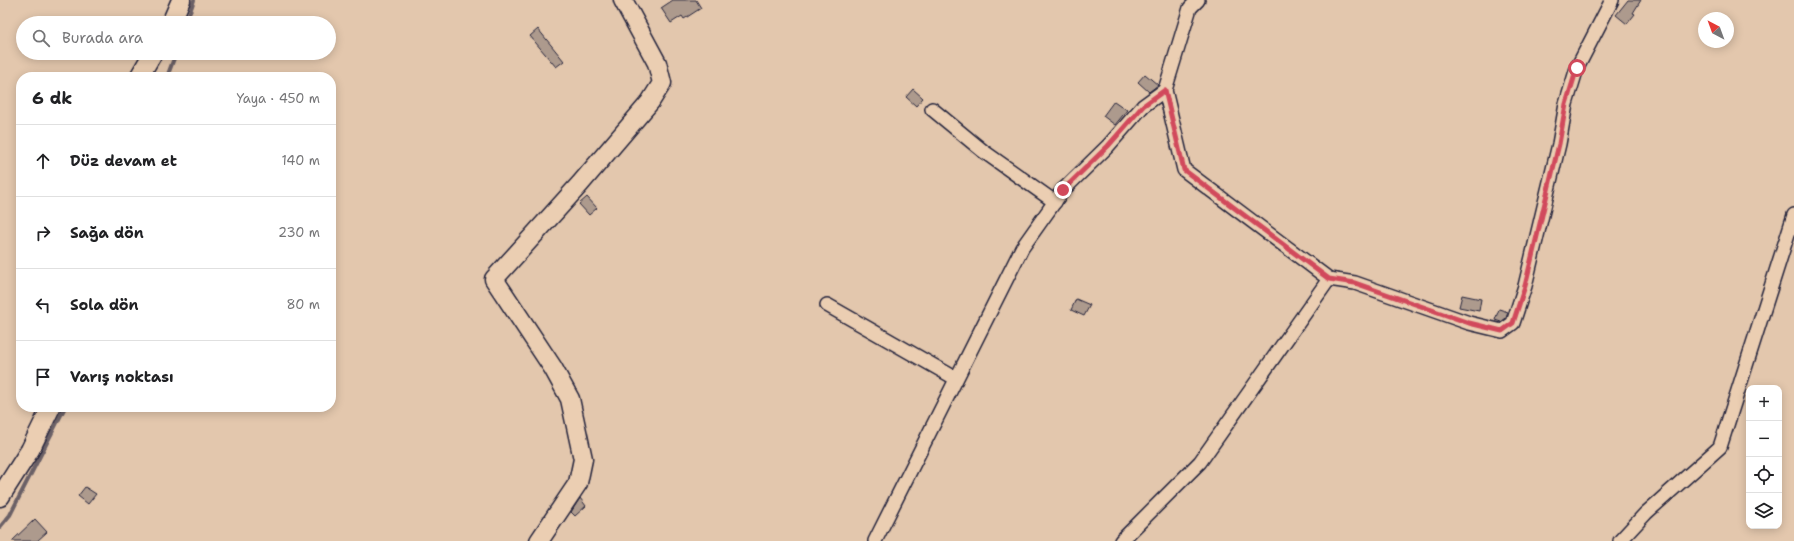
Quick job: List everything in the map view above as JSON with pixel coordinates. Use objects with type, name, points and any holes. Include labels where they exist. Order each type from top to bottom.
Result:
[{"type":"street","points":[[174,16],[182,0]]},
{"type":"street","points":[[539,541],[578,483],[583,459],[570,399],[553,368],[494,279],[580,184],[650,102],[662,84],[657,63],[623,0]]},
{"type":"street","points":[[1198,0],[1190,8],[1165,90],[1184,170],[1329,279],[1355,283],[1462,320],[1502,331],[1513,323],[1525,286],[1544,211],[1566,104],[1577,68],[1612,0]]},
{"type":"street","points":[[142,72],[149,60]]},
{"type":"street","points":[[876,541],[955,378],[1022,248],[1063,190],[1108,146],[1143,106],[1165,90]]},
{"type":"street","points":[[932,109],[982,151],[1055,202]]},
{"type":"street","points":[[1620,541],[1646,513],[1720,447],[1794,215]]},
{"type":"street","points":[[1121,541],[1200,462],[1329,279]]},
{"type":"street","points":[[827,305],[955,378]]},
{"type":"street","points":[[0,497],[30,450],[49,412]]},
{"type":"building","points":[[673,0],[696,0],[701,8],[684,19],[682,16],[671,23],[661,8]]},
{"type":"building","points":[[1628,0],[1641,0],[1633,13],[1635,14],[1627,24],[1616,15]]},
{"type":"building","points":[[538,29],[564,61],[556,67],[530,36]]},
{"type":"building","points":[[1145,74],[1158,85],[1149,92],[1138,82]]},
{"type":"building","points":[[913,89],[923,98],[916,106],[906,97]]},
{"type":"building","points":[[1114,101],[1127,110],[1115,125],[1103,116]]},
{"type":"building","points":[[587,197],[597,208],[589,215],[579,204]]},
{"type":"building","points":[[1462,295],[1481,299],[1479,311],[1459,307]]},
{"type":"building","points":[[1076,299],[1090,305],[1084,316],[1071,310]]},
{"type":"building","points":[[1499,309],[1508,312],[1506,318],[1501,322],[1495,320]]},
{"type":"building","points":[[85,487],[96,494],[88,504],[78,496]]},
{"type":"building","points":[[580,498],[586,506],[575,516],[571,512]]},
{"type":"building","points":[[35,519],[47,532],[37,541],[12,541]]},
{"type":"waterway","points":[[188,16],[194,0]]},
{"type":"waterway","points":[[169,72],[173,60]]},
{"type":"waterway","points":[[0,527],[10,515],[62,412]]},
{"type":"route","points":[[1063,190],[1108,146],[1143,106],[1165,90],[1184,170],[1329,279],[1355,283],[1469,323],[1502,331],[1513,323],[1525,286],[1544,211],[1566,104],[1577,68]]}]
